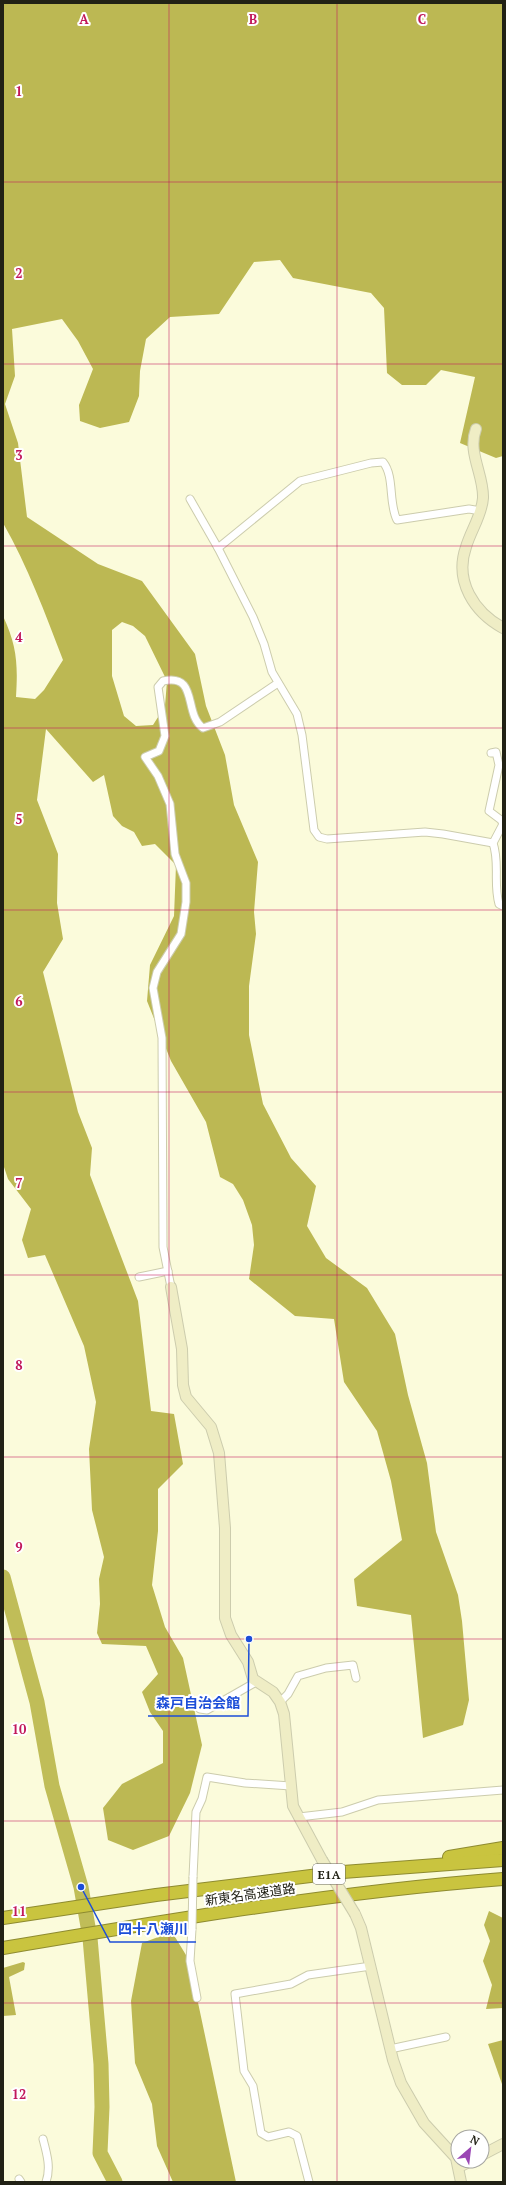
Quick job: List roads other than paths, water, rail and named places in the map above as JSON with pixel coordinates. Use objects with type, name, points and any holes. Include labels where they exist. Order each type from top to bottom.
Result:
[{"type":"highway","points":[[391,1868],[503,1848]]},
{"type":"highway","name":"新東名高速道路","points":[[3,1918],[156,1895],[391,1868],[503,1860]]},
{"type":"highway","name":"新東名高速道路","points":[[3,1948],[160,1921],[398,1889],[503,1879]]},
{"type":"street","points":[[476,429],[473,443],[483,496],[481,511],[464,553],[464,586],[482,614],[503,628]]},
{"type":"street","points":[[218,548],[300,481],[371,463],[383,462],[388,468],[392,510],[396,520],[470,509],[481,511]]},
{"type":"street","points":[[190,499],[218,548],[253,617],[264,644],[272,672],[297,714],[302,735],[314,830],[319,837],[327,839],[425,832],[494,843]]},
{"type":"street","points":[[278,682],[220,722],[203,728],[197,723],[186,688],[180,681],[173,679],[163,681],[158,687],[165,736],[159,751],[145,757],[158,776],[170,804],[175,854],[186,883],[186,902],[181,934],[157,972],[153,988],[162,1038],[163,1247],[181,1343],[183,1385],[186,1397],[211,1427],[219,1453],[225,1528],[226,1618],[231,1635],[245,1655],[256,1682],[273,1692],[280,1702],[284,1714],[293,1806],[322,1860],[355,1914],[361,1928],[390,2049],[401,2083],[424,2123],[450,2150]]},
{"type":"street","points":[[491,753],[496,752],[499,765],[488,811],[501,820],[503,824],[494,843],[498,856],[496,893],[499,904],[503,906]]},
{"type":"street","points":[[139,1277],[168,1271]]},
{"type":"street","points":[[280,1702],[298,1676],[326,1668],[353,1665],[356,1678]]},
{"type":"street","points":[[200,1709],[207,1710],[256,1682]]},
{"type":"street","points":[[197,1998],[190,1961],[193,1876],[196,1812],[202,1799],[207,1777],[245,1783],[291,1786]]},
{"type":"street","points":[[299,1817],[342,1812],[378,1800],[503,1790]]},
{"type":"street","points":[[309,2182],[297,2136],[289,2132],[268,2138],[261,2132],[253,2086],[244,2072],[235,1994],[291,1984],[308,1976],[371,1966]]},
{"type":"street","points":[[390,2049],[446,2037]]},
{"type":"street","points":[[43,2139],[48,2155],[48,2174],[46,2182]]},
{"type":"street","points":[[490,2151],[503,2144]]},
{"type":"street","points":[[459,2169],[462,2182]]},
{"type":"waterway","points":[[3,1577],[37,1702],[52,1786],[81,1887],[90,1938],[101,2064],[102,2107],[100,2153],[115,2182]]},
{"type":"place","name":"森戸自治会館","points":[[249,1639]]},
{"type":"place","name":"四十八瀬川","points":[[81,1887]]}]
